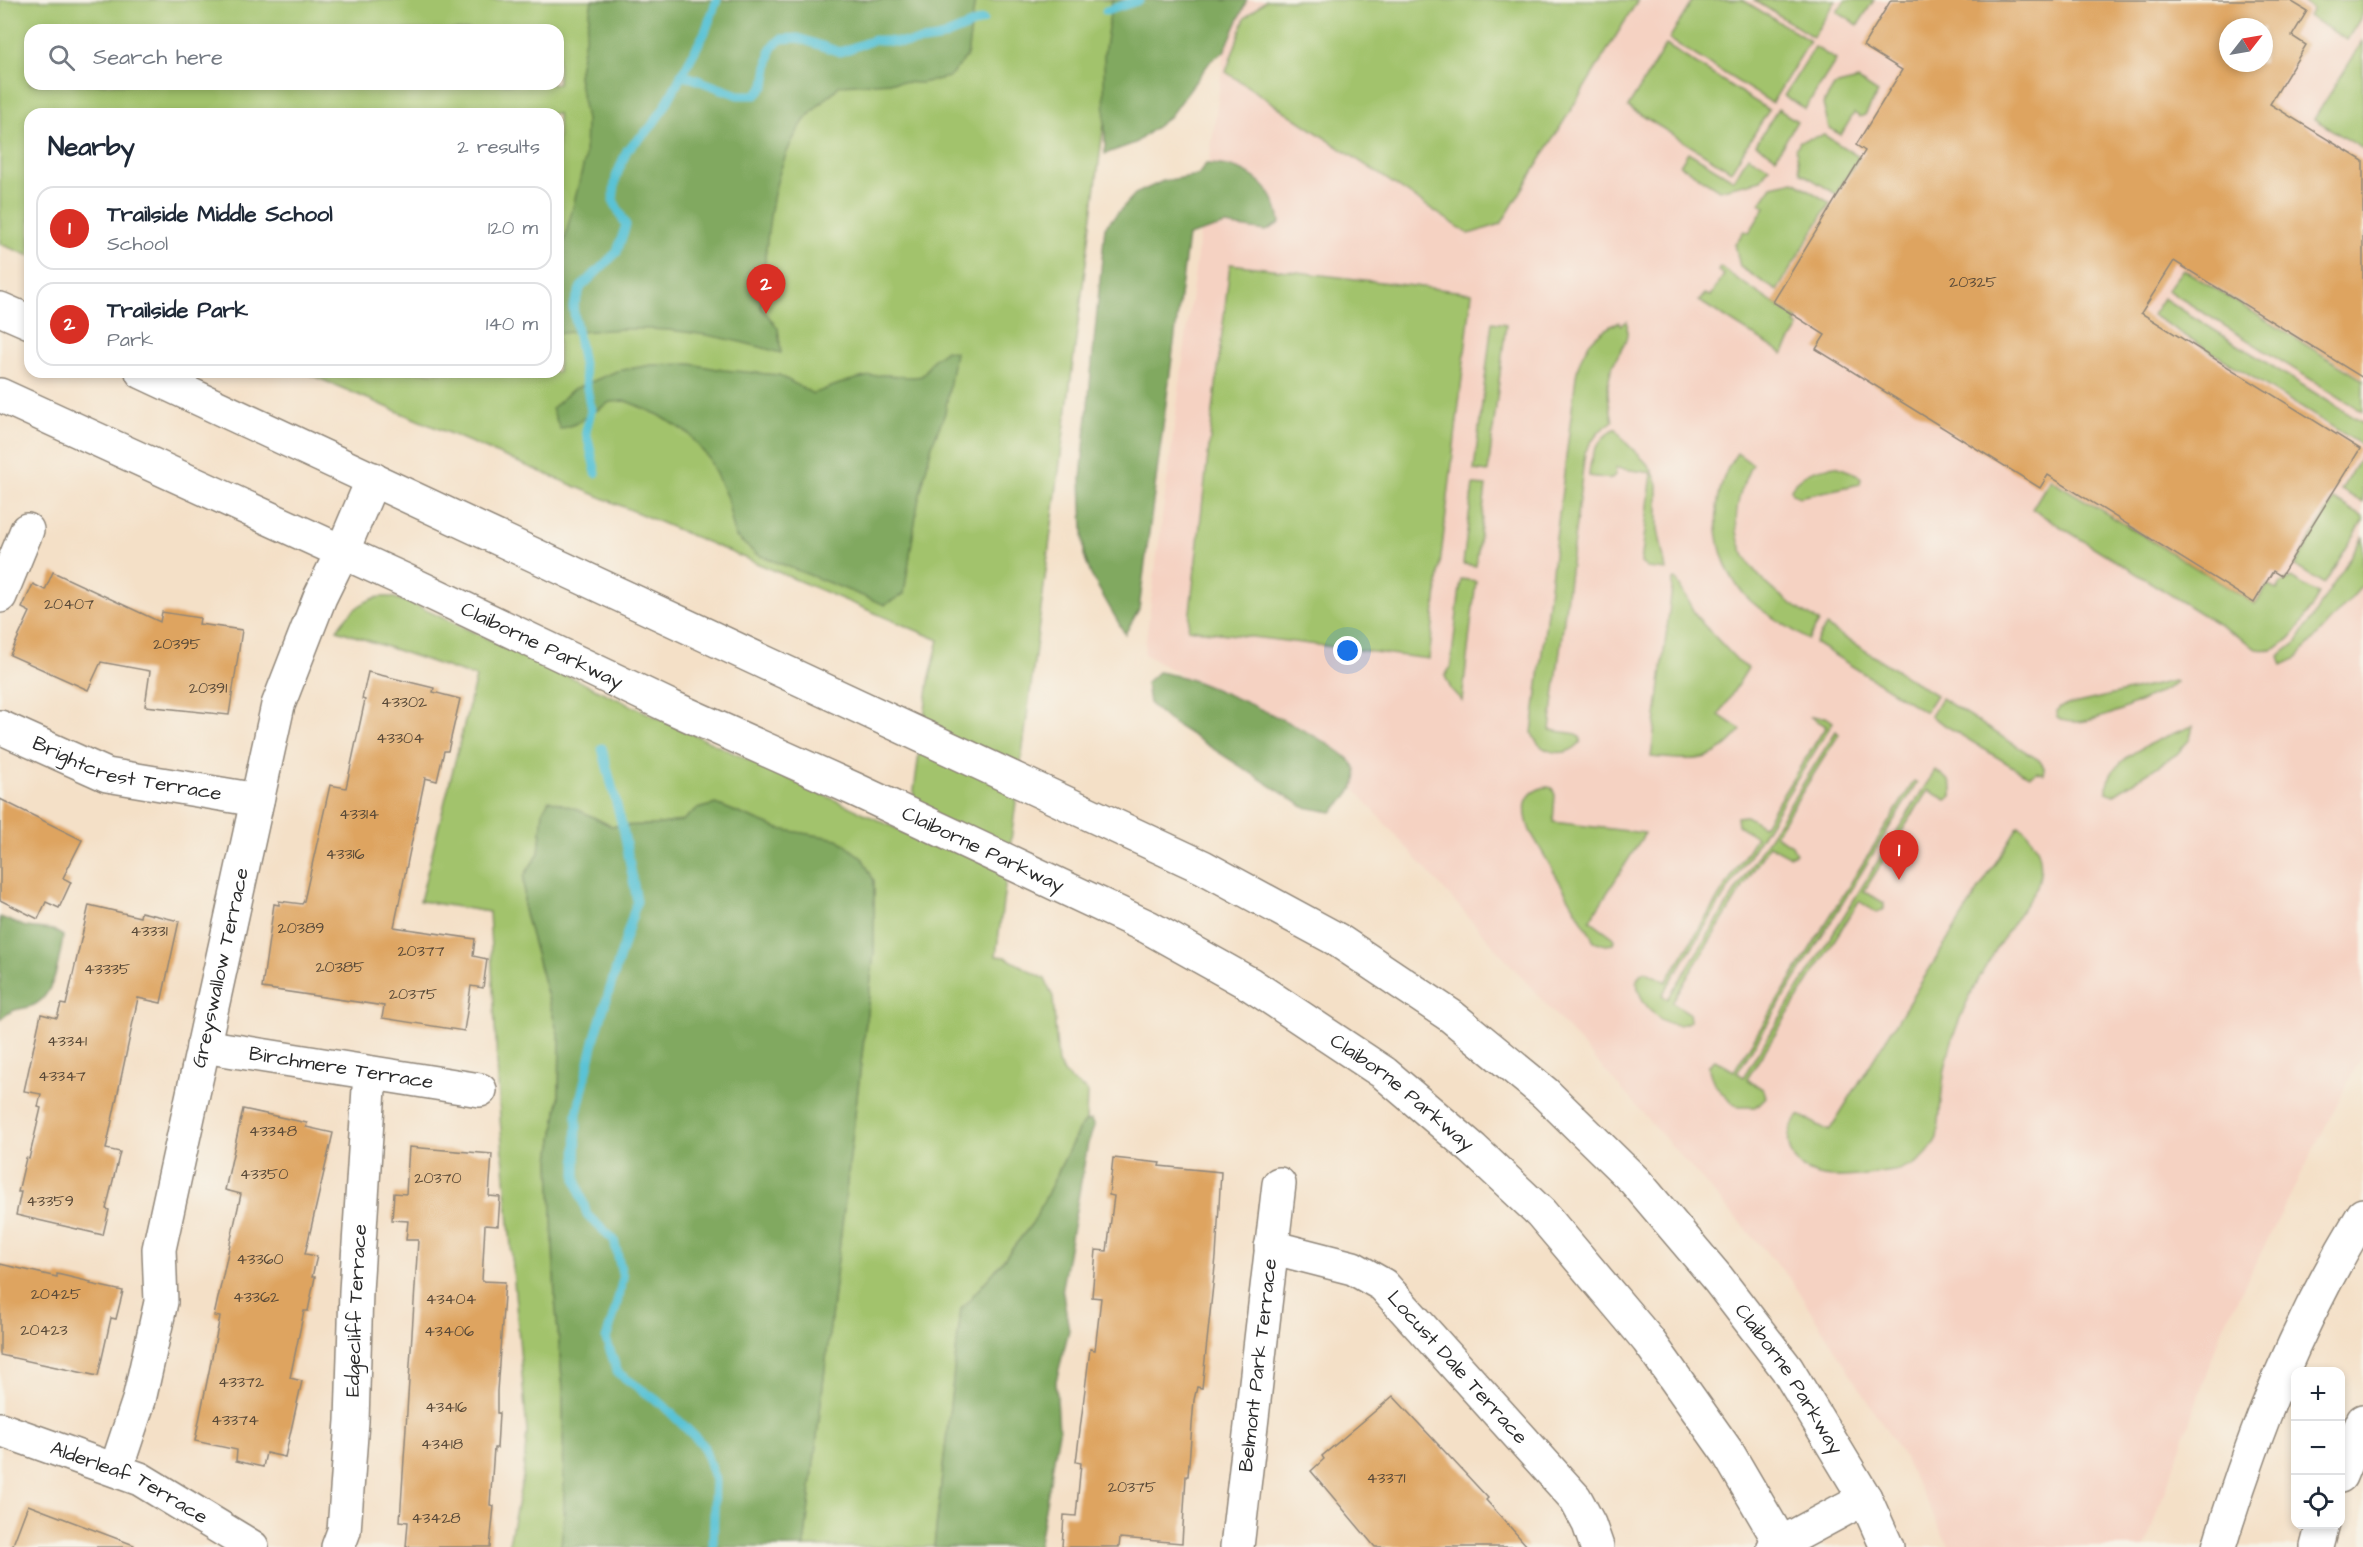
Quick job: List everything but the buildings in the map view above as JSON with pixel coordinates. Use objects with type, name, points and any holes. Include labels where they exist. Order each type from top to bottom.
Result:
[{"type":"main road","points":[[0,309],[24,319]]},
{"type":"main road","name":"Claiborne Parkway","points":[[155,378],[1203,867],[1336,939],[1451,1016],[1545,1093],[1635,1181],[1718,1279],[1787,1369],[1865,1498],[1887,1547]]},
{"type":"main road","name":"Claiborne Parkway","points":[[0,395],[1148,927],[1250,984],[1384,1073],[1473,1149],[1541,1213],[1648,1340],[1728,1453],[1779,1546]]},
{"type":"main road","name":"Greyswallow Terrace","points":[[116,1469],[140,1400],[161,1302],[159,1249],[278,705],[320,597],[373,480]]},
{"type":"main road","points":[[0,596],[27,530]]},
{"type":"main road","name":"Brightcrest Terrace","points":[[0,727],[107,775],[257,800]]},
{"type":"main road","name":"Birchmere Terrace","points":[[203,1046],[480,1090]]},
{"type":"main road","name":"Edgecliff Terrace","points":[[338,1547],[344,1531],[351,1432],[356,1291],[370,1072]]},
{"type":"main road","name":"Belmont Park Terrace","points":[[1237,1547],[1279,1184]]},
{"type":"main road","points":[[2218,1547],[2241,1476],[2282,1367],[2334,1262],[2363,1215]]},
{"type":"main road","name":"Locust Dale Terrace","points":[[1271,1247],[1353,1268],[1383,1285],[1575,1498],[1589,1524],[1597,1547]]},
{"type":"main road","points":[[2340,1475],[2363,1421]]},
{"type":"main road","name":"Alderleaf Terrace","points":[[0,1429],[140,1479],[252,1547]]},
{"type":"main road","points":[[1779,1546],[1865,1498]]},
{"type":"main road","points":[[2317,1547],[2322,1529]]},
{"type":"shaded area","points":[[1247,0],[2363,0],[2363,1053],[2223,1327],[2145,1547],[1949,1547],[1904,1458],[1791,1280],[1326,757],[1144,654],[1224,52]]},
{"type":"green space","points":[[0,0],[1120,0],[996,956],[1005,957],[1045,979],[1053,997],[1058,1064],[1070,1080],[1087,1091],[1086,1121],[1079,1129],[1034,1221],[961,1309],[934,1547],[804,1547],[874,953],[874,881],[779,829],[716,804],[697,809],[682,821],[654,825],[611,826],[577,809],[543,812],[539,853],[524,876],[524,910],[560,1041],[559,1098],[550,1160],[555,1298],[563,1389],[564,1514],[561,1547],[508,1547],[523,1477],[527,1432],[500,1119],[489,912],[420,901],[476,677],[337,630],[353,611],[374,598],[390,597],[413,604],[908,834],[929,681],[939,640],[318,378],[564,378],[564,108],[24,108],[24,254],[0,244]]},
{"type":"green space","points":[[592,0],[975,0],[967,56],[949,77],[921,83],[840,85],[808,116],[792,142],[776,187],[771,211],[761,307],[778,328],[781,353],[724,338],[665,330],[626,329],[564,333],[564,242],[585,159],[586,120],[578,76]]},
{"type":"green space","points":[[1112,0],[1247,0],[1224,52],[1212,59],[1169,117],[1135,143],[1105,154],[1104,55]]},
{"type":"green space","points":[[1266,0],[1638,0],[1501,224],[1469,234],[1226,72],[1245,18]]},
{"type":"green space","points":[[1693,0],[1743,0],[1810,41],[1772,103],[1669,39]]},
{"type":"green space","points":[[1754,0],[1836,0],[1813,37]]},
{"type":"green space","points":[[1845,0],[1874,0],[1858,25],[1837,12]]},
{"type":"green space","points":[[2306,0],[2363,0],[2363,14],[2347,40],[2308,16],[2313,9],[2304,3]]},
{"type":"green space","points":[[2363,41],[2363,149],[2314,119]]},
{"type":"green space","points":[[1666,45],[1769,110],[1731,171],[1628,107]]},
{"type":"green space","points":[[1815,47],[1836,60],[1805,109],[1784,96]]},
{"type":"green space","points":[[1858,80],[1878,93],[1865,115],[1860,117],[1854,113],[1841,135],[1829,128],[1823,104],[1834,86]]},
{"type":"green space","points":[[1778,109],[1797,121],[1776,157],[1756,144]]},
{"type":"green space","points":[[1824,135],[1859,157],[1836,194],[1800,172],[1796,149],[1800,141]]},
{"type":"green space","points":[[1688,152],[1734,180],[1748,156],[1769,167],[1761,180],[1719,190],[1680,165]]},
{"type":"green space","points":[[1206,164],[1233,168],[1255,178],[1272,197],[1280,223],[1266,231],[1225,225],[1188,236],[1139,609],[1125,634],[1091,575],[1084,555],[1081,479],[1105,227],[1135,194],[1163,181],[1198,175]]},
{"type":"green space","points":[[1794,181],[1830,203],[1777,291],[1740,267],[1735,244],[1744,231],[1749,233],[1765,207],[1760,203],[1772,186]]},
{"type":"green space","points":[[1230,264],[1472,293],[1429,659],[1188,629]]},
{"type":"green space","points":[[1720,267],[1798,320],[1795,324],[1799,327],[1783,354],[1699,301],[1705,294],[1710,296],[1724,275],[1718,271]]},
{"type":"green space","points":[[2183,269],[2363,380],[2363,412],[2167,290]]},
{"type":"green space","points":[[2163,298],[2363,423],[2363,446],[2152,315]]},
{"type":"green space","points":[[1627,321],[1626,340],[1613,365],[1608,386],[1613,421],[1597,433],[1585,452],[1550,730],[1577,734],[1581,739],[1574,748],[1553,752],[1541,746],[1532,733],[1576,376],[1581,357],[1590,343],[1610,326],[1619,322],[1621,325]]},
{"type":"green space","points":[[1492,322],[1506,324],[1488,472],[1474,470]]},
{"type":"green space","points":[[946,350],[955,352],[945,413],[932,445],[918,503],[904,594],[885,605],[756,554],[735,536],[727,498],[709,459],[689,434],[659,415],[626,401],[610,402],[575,424],[560,429],[552,409],[572,390],[617,371],[651,365],[691,364],[723,370],[779,375],[813,394],[865,377],[922,376],[933,360]]},
{"type":"green space","points":[[1616,428],[1623,440],[1649,466],[1658,484],[1658,529],[1666,570],[1647,568],[1641,563],[1652,473],[1616,468],[1615,475],[1611,479],[1589,476],[1591,461],[1599,442]]},
{"type":"green space","points":[[2363,452],[2363,503],[2341,490]]},
{"type":"green space","points":[[1737,453],[1752,464],[1741,492],[1736,517],[1738,538],[1746,558],[1758,575],[1775,591],[1819,622],[1808,640],[1758,607],[1742,592],[1730,574],[1722,555],[1717,512],[1720,491],[1726,471]]},
{"type":"green space","points":[[1836,466],[1859,475],[1860,484],[1799,497],[1792,493],[1791,489],[1795,483],[1804,475]]},
{"type":"green space","points":[[2050,479],[2255,604],[2268,585],[2277,590],[2281,583],[2291,578],[2319,594],[2302,623],[2288,640],[2269,649],[2258,649],[2032,509]]},
{"type":"green space","points":[[1473,485],[1486,486],[1476,566],[1463,564]]},
{"type":"green space","points":[[2334,499],[2363,517],[2363,521],[2324,584],[2295,566]]},
{"type":"green space","points":[[2363,537],[2363,585],[2297,658],[2282,665],[2279,656],[2297,642]]},
{"type":"green space","points":[[1461,579],[1476,581],[1462,701],[1451,689],[1445,676],[1450,668],[1452,656]]},
{"type":"green space","points":[[1676,579],[1702,623],[1740,663],[1748,668],[1719,715],[1741,730],[1721,750],[1701,758],[1651,757],[1673,580]]},
{"type":"green space","points":[[1826,626],[1936,695],[1925,712],[1815,643]]},
{"type":"green space","points":[[1158,672],[1189,679],[1226,694],[1281,719],[1332,747],[1349,759],[1356,770],[1357,776],[1353,788],[1332,812],[1304,807],[1168,720],[1149,703],[1146,683]]},
{"type":"green space","points":[[2176,682],[2174,685],[2133,705],[2098,718],[2082,722],[2068,722],[2057,717],[2060,707]]},
{"type":"green space","points":[[1941,698],[2039,760],[2044,767],[2044,774],[2037,772],[2030,776],[2023,773],[1930,716]]},
{"type":"green space","points":[[1811,717],[1826,717],[1833,722],[1662,995],[1668,999],[1836,731],[1839,734],[1775,835],[1792,845],[1796,853],[1789,856],[1769,845],[1672,1002],[1689,1013],[1690,1021],[1679,1025],[1668,1023],[1648,1007],[1641,996],[1638,986],[1639,977],[1645,971],[1666,982],[1756,837],[1738,825],[1737,817],[1746,816],[1763,826],[1826,726]]},
{"type":"green space","points":[[2193,726],[2190,739],[2177,754],[2113,795],[2107,792],[2109,780],[2126,758],[2154,742]]},
{"type":"green space","points":[[1935,770],[1950,784],[1952,796],[1946,800],[1928,790],[1864,891],[1884,903],[1884,909],[1877,913],[1859,901],[1747,1079],[1764,1090],[1766,1097],[1756,1107],[1738,1107],[1714,1083],[1709,1065],[1715,1060],[1734,1071],[1914,781],[1917,783],[1737,1073],[1743,1077]]},
{"type":"green space","points":[[1552,788],[1555,795],[1553,822],[1645,833],[1590,920],[1613,937],[1614,944],[1605,945],[1594,941],[1530,831],[1525,809],[1528,797],[1539,789]]},
{"type":"green space","points":[[549,800],[577,809],[611,826],[654,825],[682,821],[697,809],[716,804],[779,829],[838,839],[863,859],[874,881],[874,953],[804,1547],[561,1547],[564,1514],[563,1389],[555,1298],[550,1160],[559,1098],[560,1041],[524,910],[524,876],[539,853],[543,811]]},
{"type":"green space","points":[[2019,825],[2032,839],[2039,853],[2041,869],[2037,887],[1996,949],[1962,1013],[1947,1060],[1937,1138],[1933,1145],[1923,1158],[1911,1166],[1876,1174],[1851,1177],[1824,1176],[1801,1167],[1794,1158],[1789,1145],[1789,1133],[1794,1122],[1799,1115],[1829,1131]]},
{"type":"green space","points":[[0,917],[26,927],[53,930],[63,936],[55,974],[47,993],[34,1005],[14,1011],[0,1020]]},
{"type":"green space","points":[[1091,1120],[1094,1127],[1088,1143],[1062,1287],[1069,1330],[1056,1381],[1059,1432],[1038,1547],[934,1547],[961,1309],[1034,1221],[1079,1129],[1086,1121]]},
{"type":"waterway","points":[[596,473],[586,431],[591,411],[573,307],[581,287],[617,252],[626,225],[613,200],[616,177],[627,150],[650,128],[664,108],[705,32],[717,0]]},
{"type":"waterway","points":[[1106,11],[1140,0]]},
{"type":"waterway","points":[[681,74],[738,95],[756,95],[765,85],[771,48],[781,39],[798,38],[840,52],[874,40],[908,43],[937,39],[983,20]]},
{"type":"waterway","points":[[602,748],[624,833],[637,901],[595,1037],[577,1113],[576,1179],[587,1215],[614,1240],[623,1278],[606,1339],[618,1373],[662,1404],[703,1445],[715,1480],[713,1547]]},
{"type":"place","name":"Trailside Park","points":[[766,314]]},
{"type":"place","name":"Trailside Middle School","points":[[1899,880]]}]
